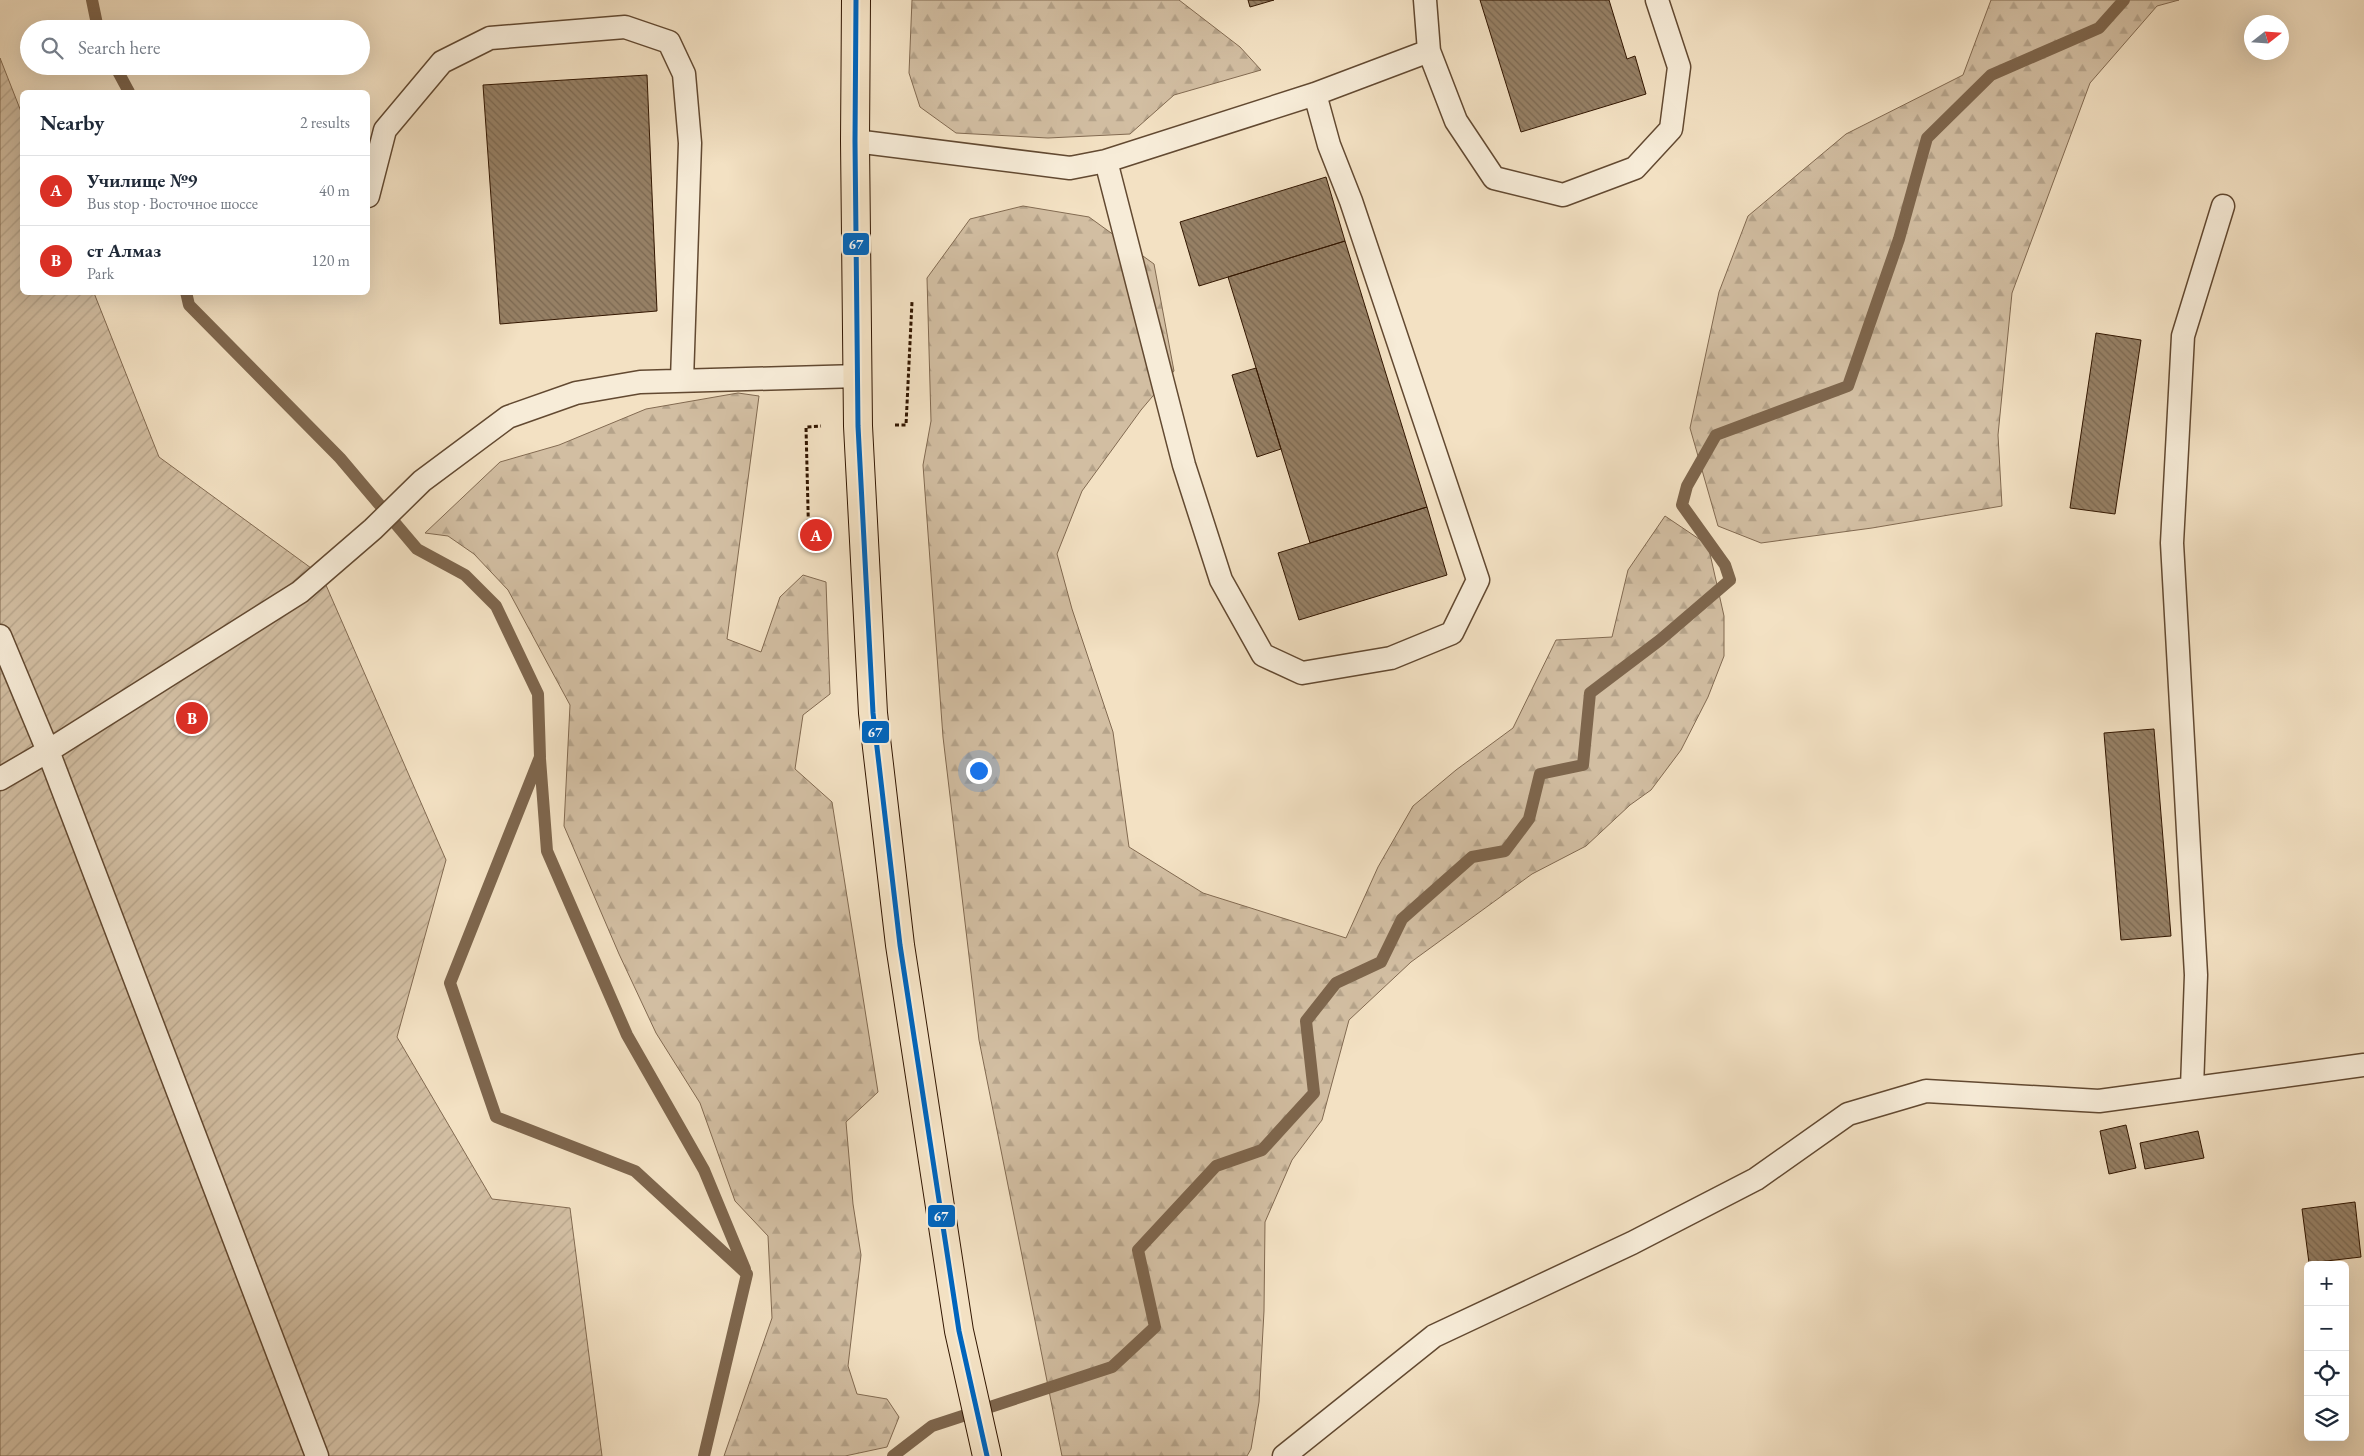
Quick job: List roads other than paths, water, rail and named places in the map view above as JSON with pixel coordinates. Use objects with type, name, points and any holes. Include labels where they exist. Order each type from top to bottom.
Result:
[{"type":"main road","points":[[856,0],[855,141],[859,376],[858,426],[873,713],[900,944],[959,1331],[987,1456]]},
{"type":"lane","points":[[1425,0],[1429,51],[1456,121],[1494,178],[1563,195],[1635,168],[1671,129],[1679,68],[1657,0]]},
{"type":"lane","points":[[370,188],[385,130],[442,62],[490,38],[625,27],[668,42],[684,74],[690,143],[682,380]]},
{"type":"lane","points":[[855,141],[1070,168],[1106,161],[1315,94],[1429,51]]},
{"type":"lane","points":[[1106,161],[1184,465],[1221,580],[1263,655],[1302,673],[1392,658],[1452,633],[1478,580],[1351,201],[1329,145],[1315,94]]},
{"type":"lane","points":[[2192,1088],[2196,975],[2172,543],[2183,336],[2224,206]]},
{"type":"lane","points":[[0,779],[48,751],[300,592],[373,529],[422,481],[508,417],[576,393],[640,382],[859,376]]},
{"type":"lane","points":[[0,636],[48,751],[317,1456]]},
{"type":"lane","points":[[1284,1456],[1434,1336],[1632,1243],[1756,1179],[1848,1114],[1926,1091],[2099,1101],[2364,1065]]},
{"type":"waterway","points":[[92,0],[96,20]]},
{"type":"waterway","points":[[893,1456],[932,1426],[1112,1367],[1155,1327],[1138,1250],[1216,1166],[1262,1150],[1314,1093],[1306,1021],[1336,983],[1381,962],[1402,919],[1472,857],[1505,851],[1529,819],[1540,774],[1583,765],[1590,693],[1660,640],[1730,580],[1725,565],[1682,505],[1687,486],[1716,435],[1848,386],[1899,239],[1927,138],[1991,75],[2099,28],[2124,0]]},
{"type":"waterway","points":[[120,75],[128,90]]},
{"type":"waterway","points":[[187,295],[189,305],[340,458],[417,549],[465,575],[496,606],[538,694],[540,757],[450,983],[496,1117],[635,1171],[747,1274],[704,1456]]},
{"type":"waterway","points":[[540,759],[547,851],[627,1035],[704,1170],[745,1269]]},
{"type":"place","name":"Училище №9","points":[[816,535]]},
{"type":"place","name":"ст Алмаз","points":[[192,718]]}]
